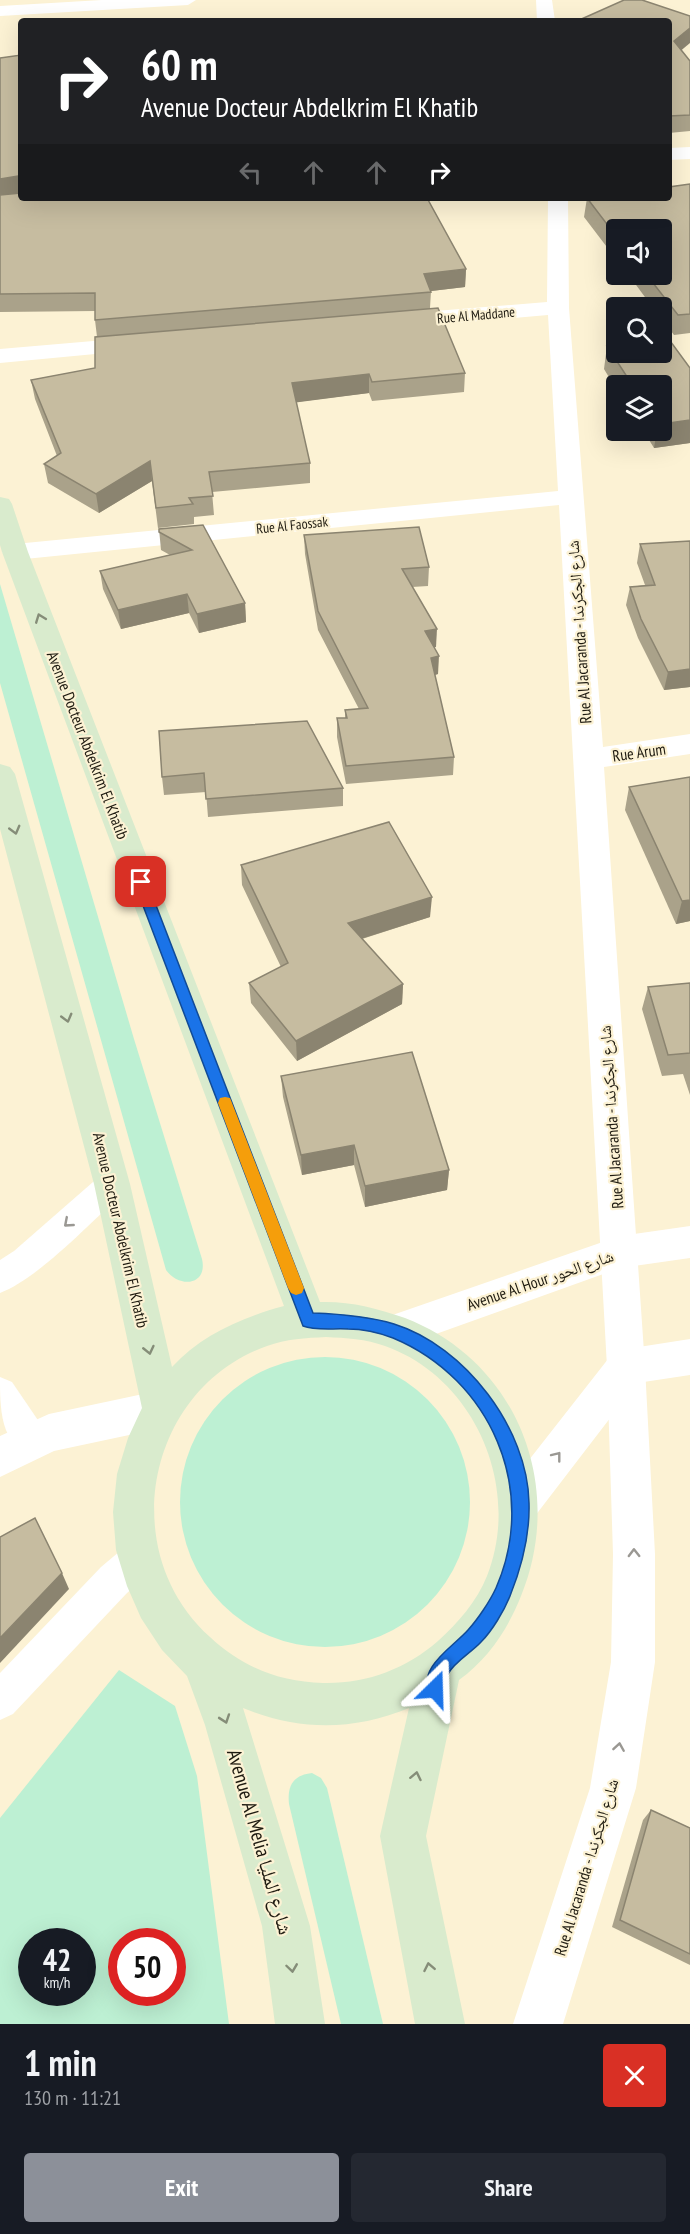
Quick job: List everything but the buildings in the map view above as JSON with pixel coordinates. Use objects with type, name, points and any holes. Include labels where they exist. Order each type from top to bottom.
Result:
[{"type":"main road","name":"Avenue Docteur Abdelkrim El Khatib","points":[[0,504],[15,552],[308,1320]]},
{"type":"main road","name":"Avenue Docteur Abdelkrim El Khatib","points":[[0,774],[112,1184],[162,1409]]},
{"type":"main road","points":[[308,1320],[352,1322],[394,1331],[433,1351],[467,1379],[494,1415],[513,1456],[521,1502],[518,1548],[502,1594],[476,1635],[440,1668],[396,1692],[347,1704],[296,1703],[248,1689],[205,1664],[170,1629],[146,1587],[134,1540],[132,1494],[142,1449],[162,1409],[191,1374],[225,1348],[266,1330],[308,1320]]},
{"type":"main road","name":"Avenue Al Melia شارع المليا","points":[[205,1664],[227,1725],[286,1926],[300,2024]]},
{"type":"main road","points":[[440,1668],[403,1836],[440,2024]]},
{"type":"street","points":[[0,11],[188,0]]},
{"type":"street","points":[[544,0],[546,18]]},
{"type":"street","points":[[672,154],[690,153]]},
{"type":"street","name":"Rue Al Jacaranda - شارع الجكرندا","points":[[538,2024],[613,1788],[633,1662],[634,1554],[626,1367],[589,759],[569,497],[558,308],[558,201]]},
{"type":"street","name":"Rue Al Maddane","points":[[380,323],[558,308]]},
{"type":"street","points":[[0,356],[166,342]]},
{"type":"street","name":"Rue Al Faossak","points":[[15,552],[569,497]]},
{"type":"street","name":"Rue Arum","points":[[589,759],[690,744]]},
{"type":"street","name":"Avenue Al Hour شارع الحور","points":[[394,1331],[620,1252],[690,1242]]},
{"type":"street","points":[[521,1502],[626,1367],[690,1357]]},
{"type":"street","points":[[16,1449],[49,1433],[162,1409]]},
{"type":"lane","points":[[0,1278],[25,1261],[112,1184]]},
{"type":"lane","points":[[0,1393],[16,1449]]},
{"type":"lane","points":[[0,1701],[114,1580],[139,1559]]},
{"type":"green space","points":[[0,584],[134,1039],[202,1259],[201,1274],[192,1281],[178,1280],[166,1270],[0,683]]},
{"type":"green space","points":[[325,1357],[353,1360],[381,1368],[406,1381],[428,1399],[446,1421],[459,1446],[467,1474],[470,1502],[467,1530],[459,1558],[446,1583],[428,1605],[406,1623],[381,1636],[353,1644],[325,1647],[297,1644],[269,1636],[244,1623],[222,1605],[204,1583],[191,1558],[183,1530],[180,1502],[183,1474],[191,1446],[204,1421],[222,1399],[244,1381],[269,1368],[297,1360]]},
{"type":"green space","points":[[119,1670],[175,1706],[197,1776],[229,2024],[0,2024],[0,1818]]},
{"type":"green space","points":[[312,1773],[321,1778],[327,1788],[383,2024],[341,2024],[289,1804],[290,1787],[300,1776]]},
{"type":"slow traffic","points":[[225,1103],[296,1288]]},
{"type":"route","points":[[141,882],[308,1320],[352,1322],[394,1331],[433,1351],[467,1379],[494,1415],[513,1456],[521,1502],[518,1548],[502,1594],[476,1635],[440,1668],[435,1689]]}]
